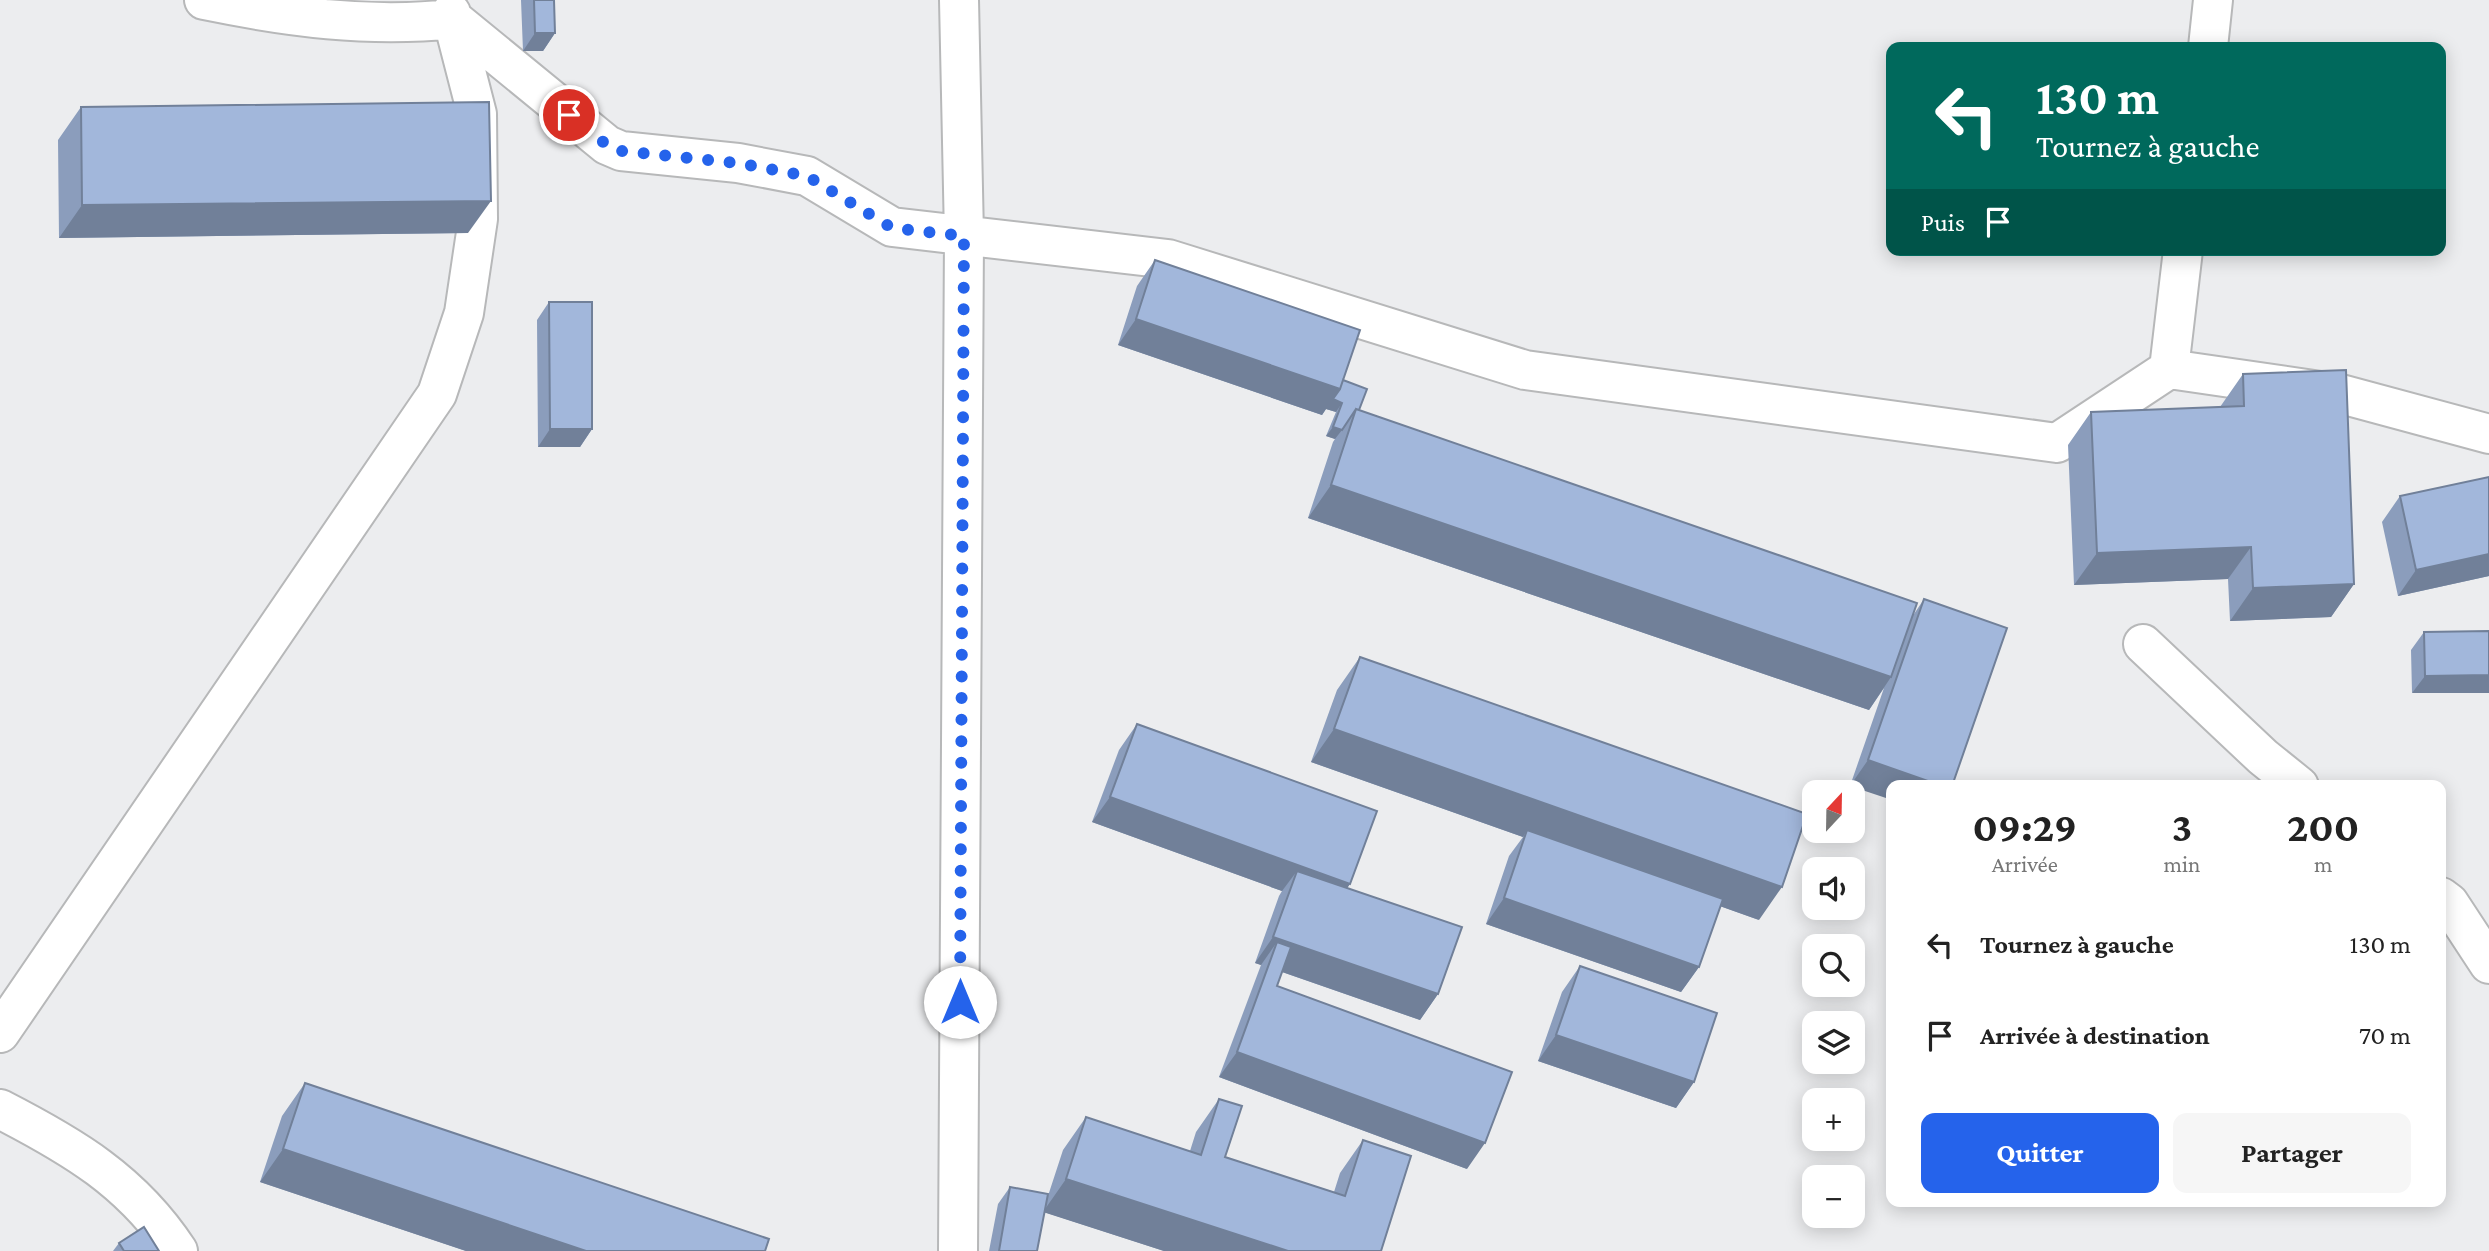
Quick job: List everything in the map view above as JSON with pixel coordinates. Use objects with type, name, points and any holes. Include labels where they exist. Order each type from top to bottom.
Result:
[{"type":"street","points":[[204,0],[291,16],[362,23],[410,23],[450,9]]},
{"type":"street","points":[[958,1251],[964,236],[959,0]]},
{"type":"street","points":[[2209,42],[2213,0]]},
{"type":"street","points":[[450,9],[594,135],[621,151],[738,163],[807,176],[892,228],[1168,259],[1525,370],[2057,443],[2169,369],[2341,394],[2489,434]]},
{"type":"street","points":[[0,1032],[437,394],[464,313],[478,219],[477,114],[450,9]]},
{"type":"street","points":[[2169,369],[2182,256]]},
{"type":"street","points":[[2143,644],[2263,757],[2292,780]]},
{"type":"street","points":[[2446,901],[2489,964]]},
{"type":"street","points":[[0,1109],[66,1143],[117,1180],[165,1231],[178,1251]]},
{"type":"building","points":[[534,0],[554,0],[555,33],[535,33]]},
{"type":"building","points":[[489,102],[491,201],[82,205],[81,107]]},
{"type":"building","points":[[1155,260],[1360,330],[1340,389],[1136,319]]},
{"type":"building","points":[[549,302],[592,302],[592,429],[550,429]]},
{"type":"building","points":[[2346,370],[2354,584],[2253,588],[2251,547],[2097,553],[2091,412],[2244,406],[2243,374]]},
{"type":"building","points":[[1343,380],[1367,389],[1359,410],[1356,409],[1342,430],[1333,427],[1342,403],[1333,399]]},
{"type":"building","points":[[1356,409],[1917,603],[1891,677],[1331,485]]},
{"type":"building","points":[[2489,477],[2489,554],[2416,570],[2400,496]]},
{"type":"building","points":[[1924,599],[2007,628],[1954,780],[1925,780],[1868,760]]},
{"type":"building","points":[[2489,631],[2489,675],[2425,676],[2424,632]]},
{"type":"building","points":[[1360,657],[1802,812],[1802,829],[1782,887],[1334,729]]},
{"type":"building","points":[[1137,724],[1377,811],[1350,884],[1110,797]]},
{"type":"building","points":[[1527,830],[1723,899],[1699,967],[1504,898]]},
{"type":"building","points":[[1297,871],[1462,927],[1438,994],[1273,937]]},
{"type":"building","points":[[1277,942],[1291,947],[1277,986],[1512,1072],[1485,1143],[1237,1052]]},
{"type":"building","points":[[1580,966],[1717,1013],[1694,1082],[1556,1035]]},
{"type":"building","points":[[305,1083],[769,1239],[765,1251],[586,1251],[283,1149]]},
{"type":"building","points":[[1219,1099],[1242,1106],[1225,1157],[1345,1196],[1363,1140],[1411,1156],[1381,1251],[1288,1251],[1066,1179],[1086,1117],[1201,1155]]},
{"type":"building","points":[[1010,1187],[1048,1194],[1037,1251],[999,1251]]},
{"type":"building","points":[[144,1227],[159,1251],[124,1251],[119,1243]]},
{"type":"route","points":[[569,115],[607,145],[621,151],[738,163],[807,176],[892,228],[964,236],[960,1002]]}]
